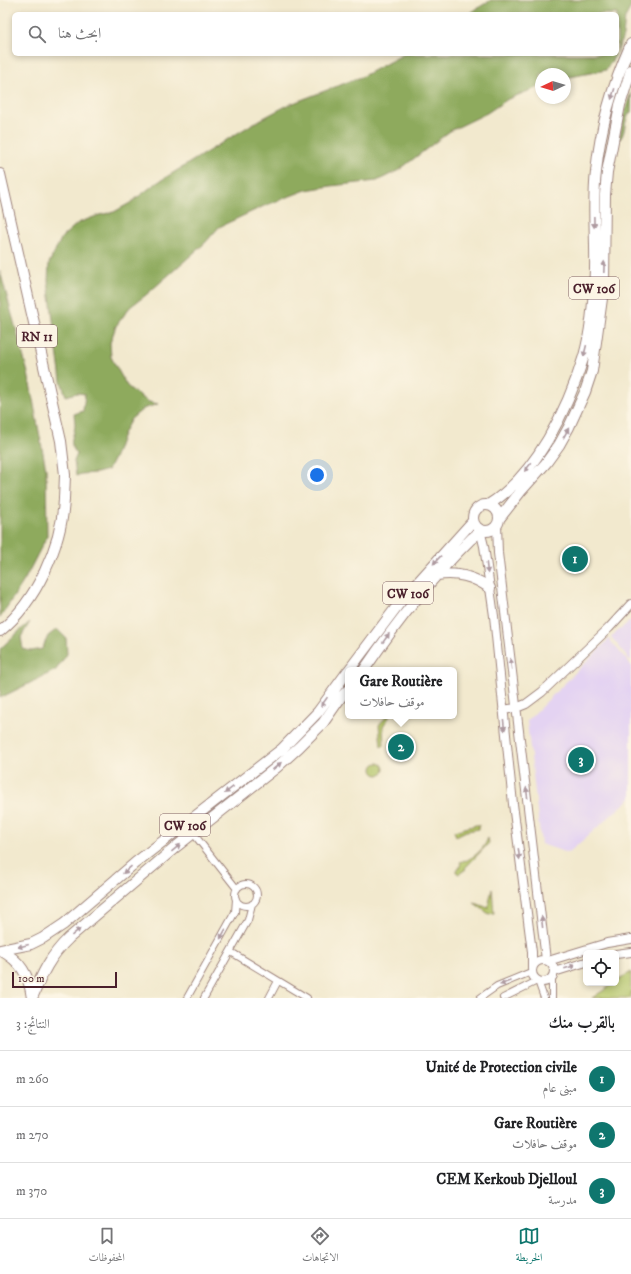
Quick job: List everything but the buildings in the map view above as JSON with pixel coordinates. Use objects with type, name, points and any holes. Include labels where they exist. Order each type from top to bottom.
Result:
[{"type":"main road","name":"CW 106","points":[[488,505],[506,492],[525,472],[546,442],[555,427],[567,400],[584,355],[593,303],[595,268],[594,213],[596,173],[601,136],[613,93],[631,44]]},
{"type":"main road","name":"CW 106","points":[[498,522],[516,497],[546,463],[559,445],[570,427],[592,371],[604,284],[607,172],[620,105],[631,70]]},
{"type":"main road","name":"RN 11","points":[[0,174],[61,441],[65,475],[61,525],[43,574],[20,611],[0,631]]},
{"type":"main road","name":"RN 11","points":[[0,627],[17,610],[33,586],[42,568],[52,546],[64,499]]},
{"type":"main road","points":[[488,505],[496,510],[498,522],[490,530],[482,531],[476,526],[473,516],[476,510],[480,507],[488,505]]},
{"type":"main road","name":"CW 106","points":[[351,667],[401,601],[474,521]]},
{"type":"main road","name":"CW 106","points":[[366,667],[398,622],[437,575],[471,539],[482,531]]},
{"type":"main road","points":[[437,575],[446,573],[465,575],[482,582],[490,588]]},
{"type":"main road","name":"CW 106","points":[[0,950],[31,944],[64,924],[135,863],[282,749],[318,712],[345,675]]},
{"type":"main road","name":"CW 106","points":[[32,998],[46,967],[59,948],[193,833],[277,767],[323,723],[345,693]]},
{"type":"main road","points":[[0,950],[14,958],[24,969],[30,983],[32,998]]},
{"type":"street","points":[[498,522],[498,553],[516,708],[547,961],[552,966],[553,974],[552,998]]},
{"type":"street","points":[[482,531],[490,588],[513,804],[532,952],[532,970],[534,978],[538,981],[544,998]]},
{"type":"street","points":[[503,710],[516,708],[526,704],[542,692],[609,628],[631,604]]},
{"type":"street","points":[[193,833],[237,889]]},
{"type":"street","points":[[187,998],[235,912],[235,896],[237,889],[246,884],[253,886],[258,896],[252,904],[245,906],[241,905],[236,899]]},
{"type":"street","points":[[204,998],[248,920],[252,904]]},
{"type":"street","points":[[480,998],[496,986],[532,970],[536,962],[542,960],[547,961],[607,943],[631,939]]},
{"type":"street","points":[[231,952],[306,998]]},
{"type":"street","points":[[619,954],[631,952]]},
{"type":"street","points":[[503,998],[538,981],[547,981],[553,974],[583,963]]},
{"type":"street","points":[[268,998],[278,981]]},
{"type":"shaded area","points":[[631,620],[631,661],[611,637]]},
{"type":"shaded area","points":[[609,639],[631,665],[631,798],[568,853],[541,844],[527,721]]},
{"type":"green space","points":[[491,0],[631,0],[631,7],[625,18],[623,36],[619,47],[619,12],[471,12]]},
{"type":"green space","points":[[400,56],[615,56],[606,70],[571,77],[571,68],[535,68],[535,88],[508,99],[487,113],[450,131],[399,170],[377,181],[306,190],[264,206],[219,227],[205,243],[146,295],[130,307],[116,326],[110,343],[111,357],[118,370],[127,386],[149,402],[158,404],[143,409],[131,419],[108,470],[76,476],[74,461],[77,454],[72,446],[75,428],[74,414],[83,411],[85,394],[77,393],[66,396],[61,381],[48,281],[49,263],[62,237],[78,223],[99,215],[114,212],[130,203],[155,184],[254,123],[288,105],[361,77]]},
{"type":"green space","points":[[631,93],[631,112],[627,118],[623,134],[619,140],[623,117]]},
{"type":"green space","points":[[0,271],[28,373],[46,469],[47,536],[25,579],[0,618]]},
{"type":"green space","points":[[30,622],[21,637],[23,649],[31,651],[42,649],[48,636],[57,629],[66,638],[67,654],[56,670],[0,698],[0,649]]},
{"type":"green space","points":[[384,719],[388,719],[383,726],[384,745],[382,746],[381,746],[379,725]]},
{"type":"green space","points":[[376,763],[380,763],[384,769],[380,775],[376,775],[372,771],[372,767]]},
{"type":"green space","points":[[479,825],[479,829],[466,831],[456,836],[454,831]]},
{"type":"green space","points":[[488,838],[489,843],[465,868],[466,869],[459,874],[456,872],[461,864],[460,862],[473,857],[482,849]]},
{"type":"green space","points":[[492,889],[494,913],[489,914],[473,902],[488,908]]},
{"type":"green space","points":[[631,972],[631,998],[592,998],[610,986],[619,986],[619,980]]},
{"type":"place","name":"Unité de Protection civile","points":[[575,559]]},
{"type":"place","name":"Gare Routière","points":[[401,747]]},
{"type":"place","name":"CEM Kerkoub Djelloul","points":[[581,760]]}]
